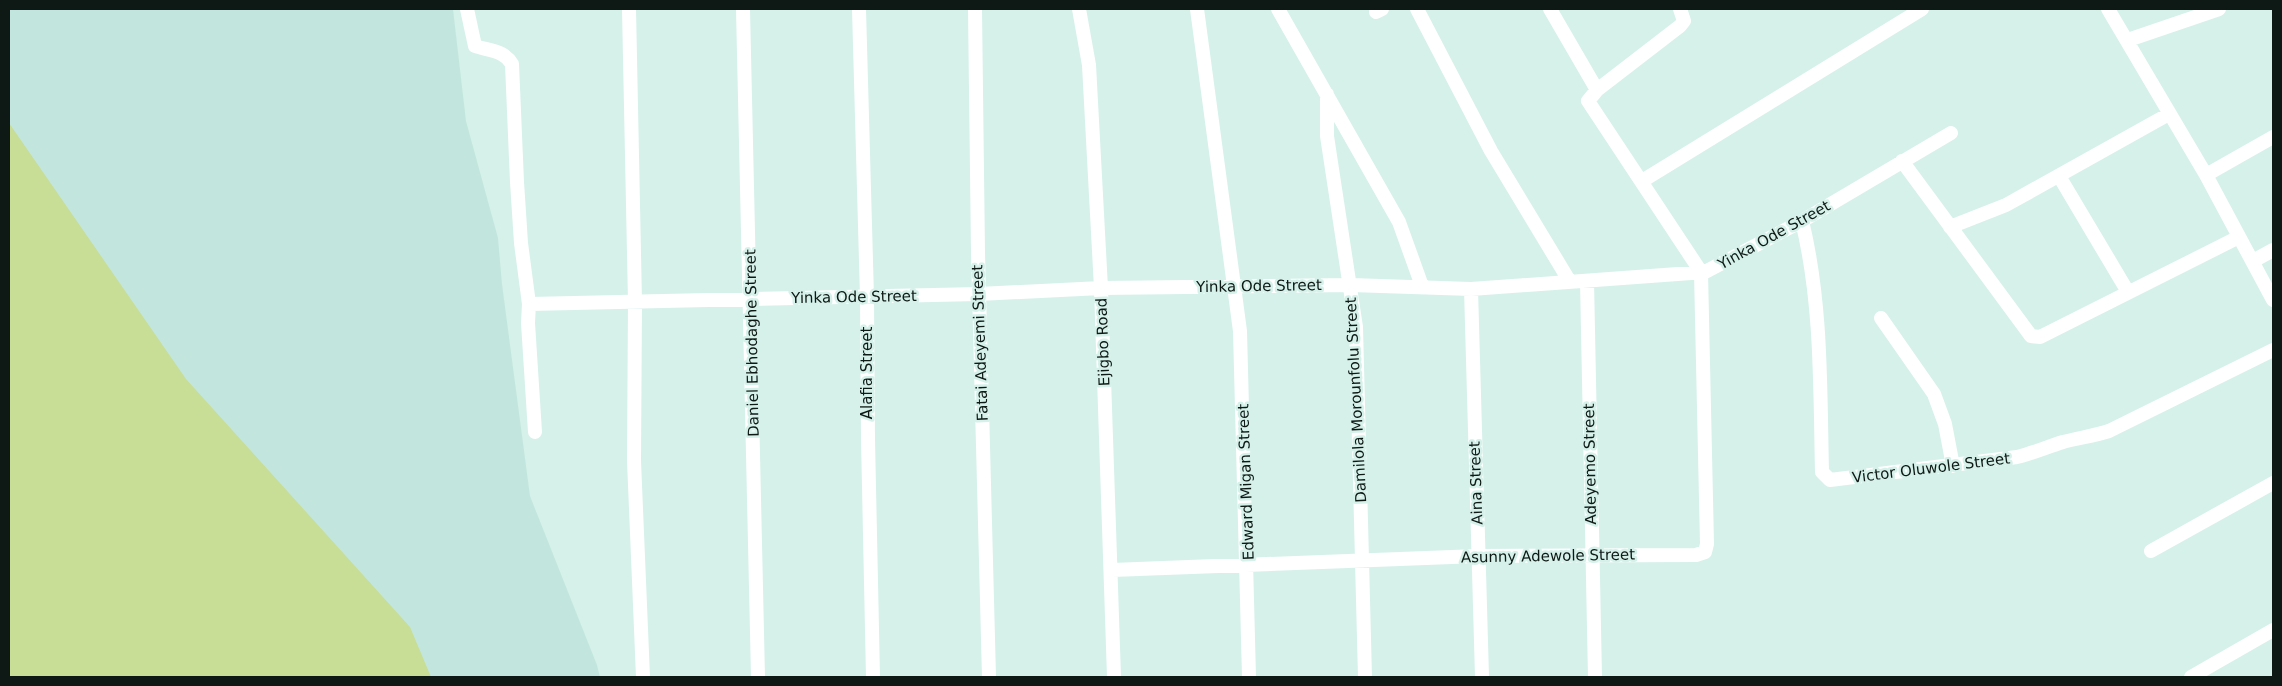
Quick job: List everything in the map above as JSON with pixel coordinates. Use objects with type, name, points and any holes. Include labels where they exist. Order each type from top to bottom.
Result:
[{"type":"street","points":[[467,9],[474,46],[500,52],[508,57],[512,64],[516,182],[521,244],[529,304],[528,323],[536,432]]},
{"type":"street","points":[[629,9],[634,302],[634,461],[643,677]]},
{"type":"street","name":"Daniel Ebhodaghe Street","points":[[744,9],[752,298],[758,677]]},
{"type":"street","name":"Alafia Street","points":[[859,9],[867,297],[873,677]]},
{"type":"street","name":"Fatai Adeyemi Street","points":[[975,9],[979,294],[989,677]]},
{"type":"street","name":"Ejigbo Road","points":[[1079,9],[1089,65],[1101,288],[1112,570],[1114,677]]},
{"type":"street","name":"Edward Migan Street","points":[[1197,9],[1236,288],[1240,331],[1250,677]]},
{"type":"street","points":[[1278,9],[1399,222],[1422,286]]},
{"type":"street","points":[[1418,9],[1491,151],[1570,282]]},
{"type":"street","points":[[1550,9],[1597,90]]},
{"type":"street","points":[[1680,9],[1684,21],[1680,26],[1597,90],[1588,101],[1701,272]]},
{"type":"street","points":[[1642,181],[1922,9]]},
{"type":"street","points":[[2108,9],[2206,175],[2273,300]]},
{"type":"street","points":[[2128,40],[2219,9]]},
{"type":"street","name":"Damilola Morounfolu Street","points":[[1326,94],[1327,136],[1356,327],[1365,677]]},
{"type":"street","points":[[1950,227],[2006,205],[2169,114]]},
{"type":"street","name":"Yinka Ode Street","points":[[529,304],[979,294],[1101,288],[1236,288],[1351,285],[1471,289],[1710,271],[1802,221],[1951,133]]},
{"type":"street","points":[[2206,175],[2273,137]]},
{"type":"street","points":[[1902,161],[2031,336],[2035,338],[2238,237]]},
{"type":"street","points":[[2059,176],[2128,292]]},
{"type":"street","name":"Victor Oluwole Street","points":[[1802,221],[1814,277],[1822,472],[1824,477],[1830,480],[2017,457],[2109,432],[2273,350]]},
{"type":"street","points":[[2252,262],[2273,250]]},
{"type":"street","name":"Asunny Adewole Street","points":[[1112,570],[1362,559],[1592,554],[1696,555],[1705,552],[1707,544],[1701,272]]},
{"type":"street","name":"Adeyemo Street","points":[[1587,281],[1595,677]]},
{"type":"street","name":"Aina Street","points":[[1471,289],[1482,677]]},
{"type":"street","points":[[1881,318],[1934,394],[1945,424],[1953,466]]},
{"type":"street","points":[[2152,552],[2273,483]]},
{"type":"street","points":[[2192,677],[2273,630]]},
{"type":"shaded area","points":[[9,9],[453,9],[466,121],[498,238],[502,284],[530,496],[597,665],[600,677],[9,677]]},
{"type":"green space","points":[[9,123],[186,379],[410,627],[431,677],[9,677]]}]
